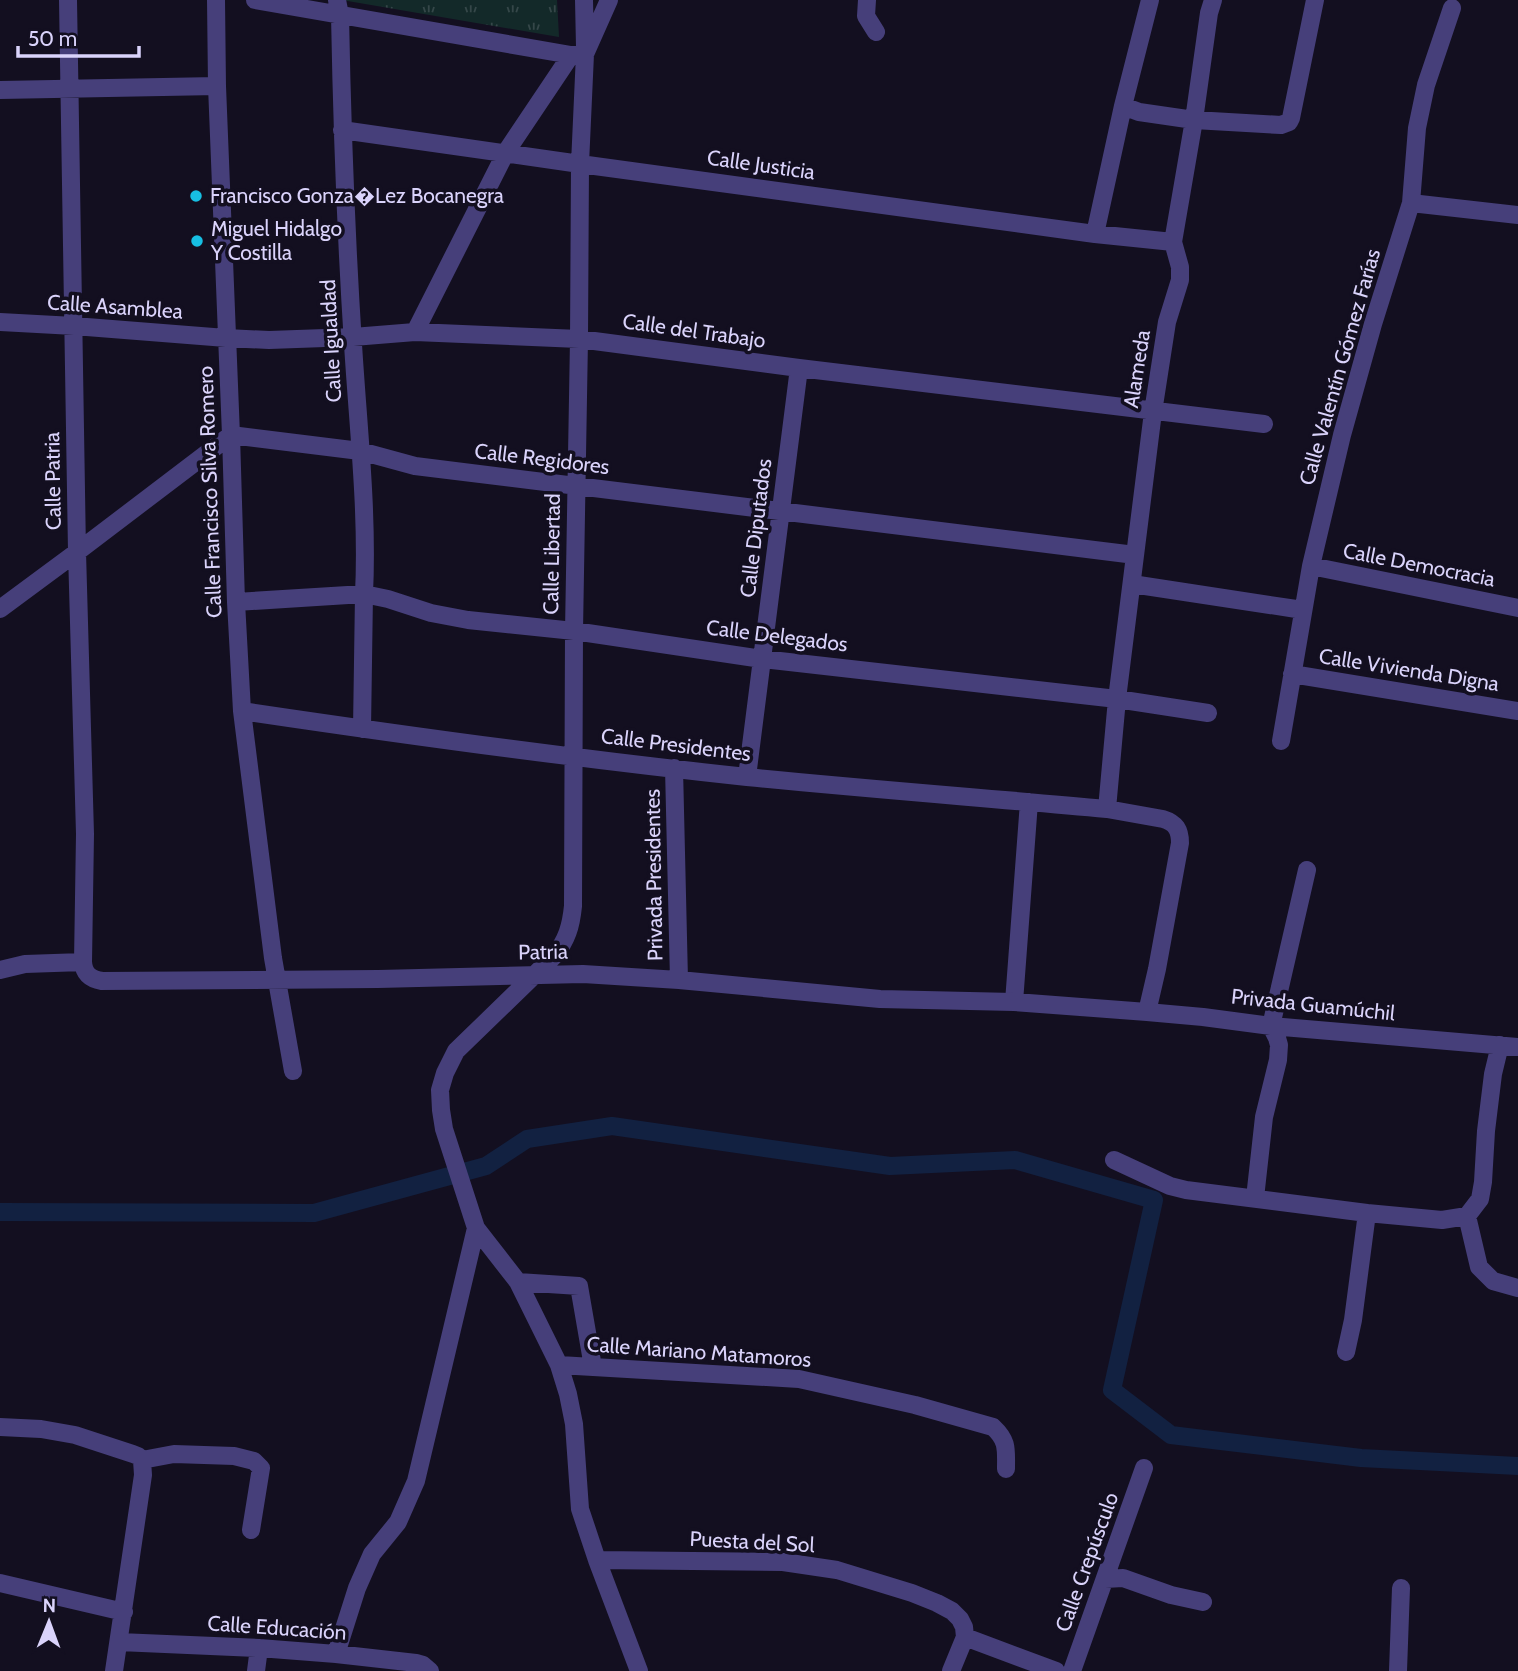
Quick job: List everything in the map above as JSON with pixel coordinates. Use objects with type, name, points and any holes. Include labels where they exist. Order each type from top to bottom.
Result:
[{"type":"street","name":"Calle Patria","points":[[68,0],[77,552],[85,834],[83,962]]},
{"type":"street","name":"Calle Francisco Silva Romero","points":[[216,0],[226,338],[242,711],[277,980],[293,1072]]},
{"type":"street","points":[[255,0],[339,7],[578,55]]},
{"type":"street","points":[[415,332],[506,152],[578,55],[584,0]]},
{"type":"street","name":"Calle Libertad","points":[[476,1228],[441,1110],[440,1090],[445,1073],[456,1051],[564,943],[571,927],[579,339],[578,55],[609,0]]},
{"type":"street","points":[[867,0],[866,16],[876,32]]},
{"type":"street","points":[[1095,234],[1150,0]]},
{"type":"street","name":"Alameda","points":[[1107,809],[1117,699],[1153,412],[1167,322],[1180,280],[1180,267],[1173,242],[1213,0]]},
{"type":"street","points":[[1124,106],[1139,113],[1194,120],[1280,125],[1289,122],[1315,0]]},
{"type":"street","name":"Calle Igualdad","points":[[339,7],[342,130],[365,531],[362,729]]},
{"type":"street","name":"Calle Valentín Gómez Farías","points":[[1281,741],[1311,566],[1342,435],[1411,203],[1417,128],[1426,85],[1452,8]]},
{"type":"street","points":[[0,90],[217,86]]},
{"type":"street","name":"Calle Justicia","points":[[342,130],[1095,234],[1173,242]]},
{"type":"street","points":[[1411,203],[1518,215]]},
{"type":"street","name":"Calle Asamblea","points":[[0,322],[226,338]]},
{"type":"street","name":"Calle del Trabajo","points":[[226,338],[269,340],[415,332],[579,339],[1264,424]]},
{"type":"street","name":"Calle Diputados","points":[[747,776],[799,368]]},
{"type":"street","points":[[0,609],[231,435]]},
{"type":"street","name":"Calle Regidores","points":[[231,435],[360,451],[415,466],[1135,555]]},
{"type":"street","name":"Calle Democracia","points":[[1311,566],[1518,608]]},
{"type":"street","points":[[1132,584],[1303,610]]},
{"type":"street","points":[[236,602],[363,594]]},
{"type":"street","name":"Calle Delegados","points":[[363,594],[467,620],[574,631],[762,659],[1117,699],[1208,713]]},
{"type":"street","name":"Calle Vivienda Digna","points":[[1293,674],[1518,711]]},
{"type":"street","name":"Calle Presidentes","points":[[242,711],[574,757],[747,776],[1107,809]]},
{"type":"street","name":"Privada Presidentes","points":[[674,768],[679,980]]},
{"type":"street","points":[[1014,1002],[1029,802]]},
{"type":"street","points":[[1107,809],[1171,821],[1180,834],[1157,970],[1147,1012]]},
{"type":"street","points":[[1255,1198],[1264,1117],[1278,1060],[1279,1045],[1271,1026],[1307,870]]},
{"type":"street","points":[[0,970],[25,964],[83,962]]},
{"type":"street","name":"Patria","points":[[83,962],[88,976],[102,981],[583,974],[880,999],[1014,1002]]},
{"type":"street","name":"Privada Guamúchil","points":[[1014,1002],[1509,1046]]},
{"type":"street","points":[[1114,1160],[1170,1186],[1186,1190],[1442,1220],[1466,1216],[1479,1199],[1492,1086],[1509,1046]]},
{"type":"street","points":[[1346,1352],[1353,1320],[1367,1213]]},
{"type":"street","points":[[1466,1216],[1479,1267],[1493,1281],[1518,1289]]},
{"type":"street","points":[[476,1228],[518,1282],[559,1365],[574,1424],[580,1509],[639,1671]]},
{"type":"street","points":[[336,1654],[357,1588],[372,1555],[398,1522],[416,1482],[476,1228]]},
{"type":"street","points":[[518,1282],[579,1286],[593,1367]]},
{"type":"street","name":"Calle Mariano Matamoros","points":[[559,1365],[799,1379],[915,1405],[993,1427],[1002,1436],[1006,1449],[1006,1469]]},
{"type":"street","points":[[0,1427],[41,1429],[75,1435],[138,1456],[142,1460],[143,1475],[114,1671]]},
{"type":"street","points":[[142,1460],[174,1454],[234,1456],[254,1461],[261,1468],[251,1530]]},
{"type":"street","name":"Calle Crepúsculo","points":[[1072,1671],[1144,1468]]},
{"type":"street","name":"Puesta del Sol","points":[[597,1560],[783,1562],[837,1570],[937,1603],[960,1619],[965,1637]]},
{"type":"street","points":[[1105,1579],[1123,1578],[1171,1595],[1203,1602]]},
{"type":"street","points":[[0,1583],[124,1612]]},
{"type":"street","points":[[1398,1671],[1401,1588]]},
{"type":"street","points":[[951,1671],[965,1637],[1056,1671]]},
{"type":"street","name":"Calle Educación","points":[[119,1642],[336,1654],[416,1663],[429,1670]]},
{"type":"street","points":[[256,1671],[259,1648]]},
{"type":"green space","points":[[342,0],[557,0],[559,37]]},
{"type":"waterway","points":[[0,1212],[314,1213],[486,1166],[527,1139],[612,1126],[890,1166],[1015,1160],[1154,1200],[1112,1390],[1171,1435],[1361,1458],[1518,1466]]},
{"type":"place","name":"Francisco Gonza�Lez Bocanegra","points":[[196,196]]},
{"type":"place","name":"Miguel Hidalgo Y Costilla","points":[[197,241]]}]
